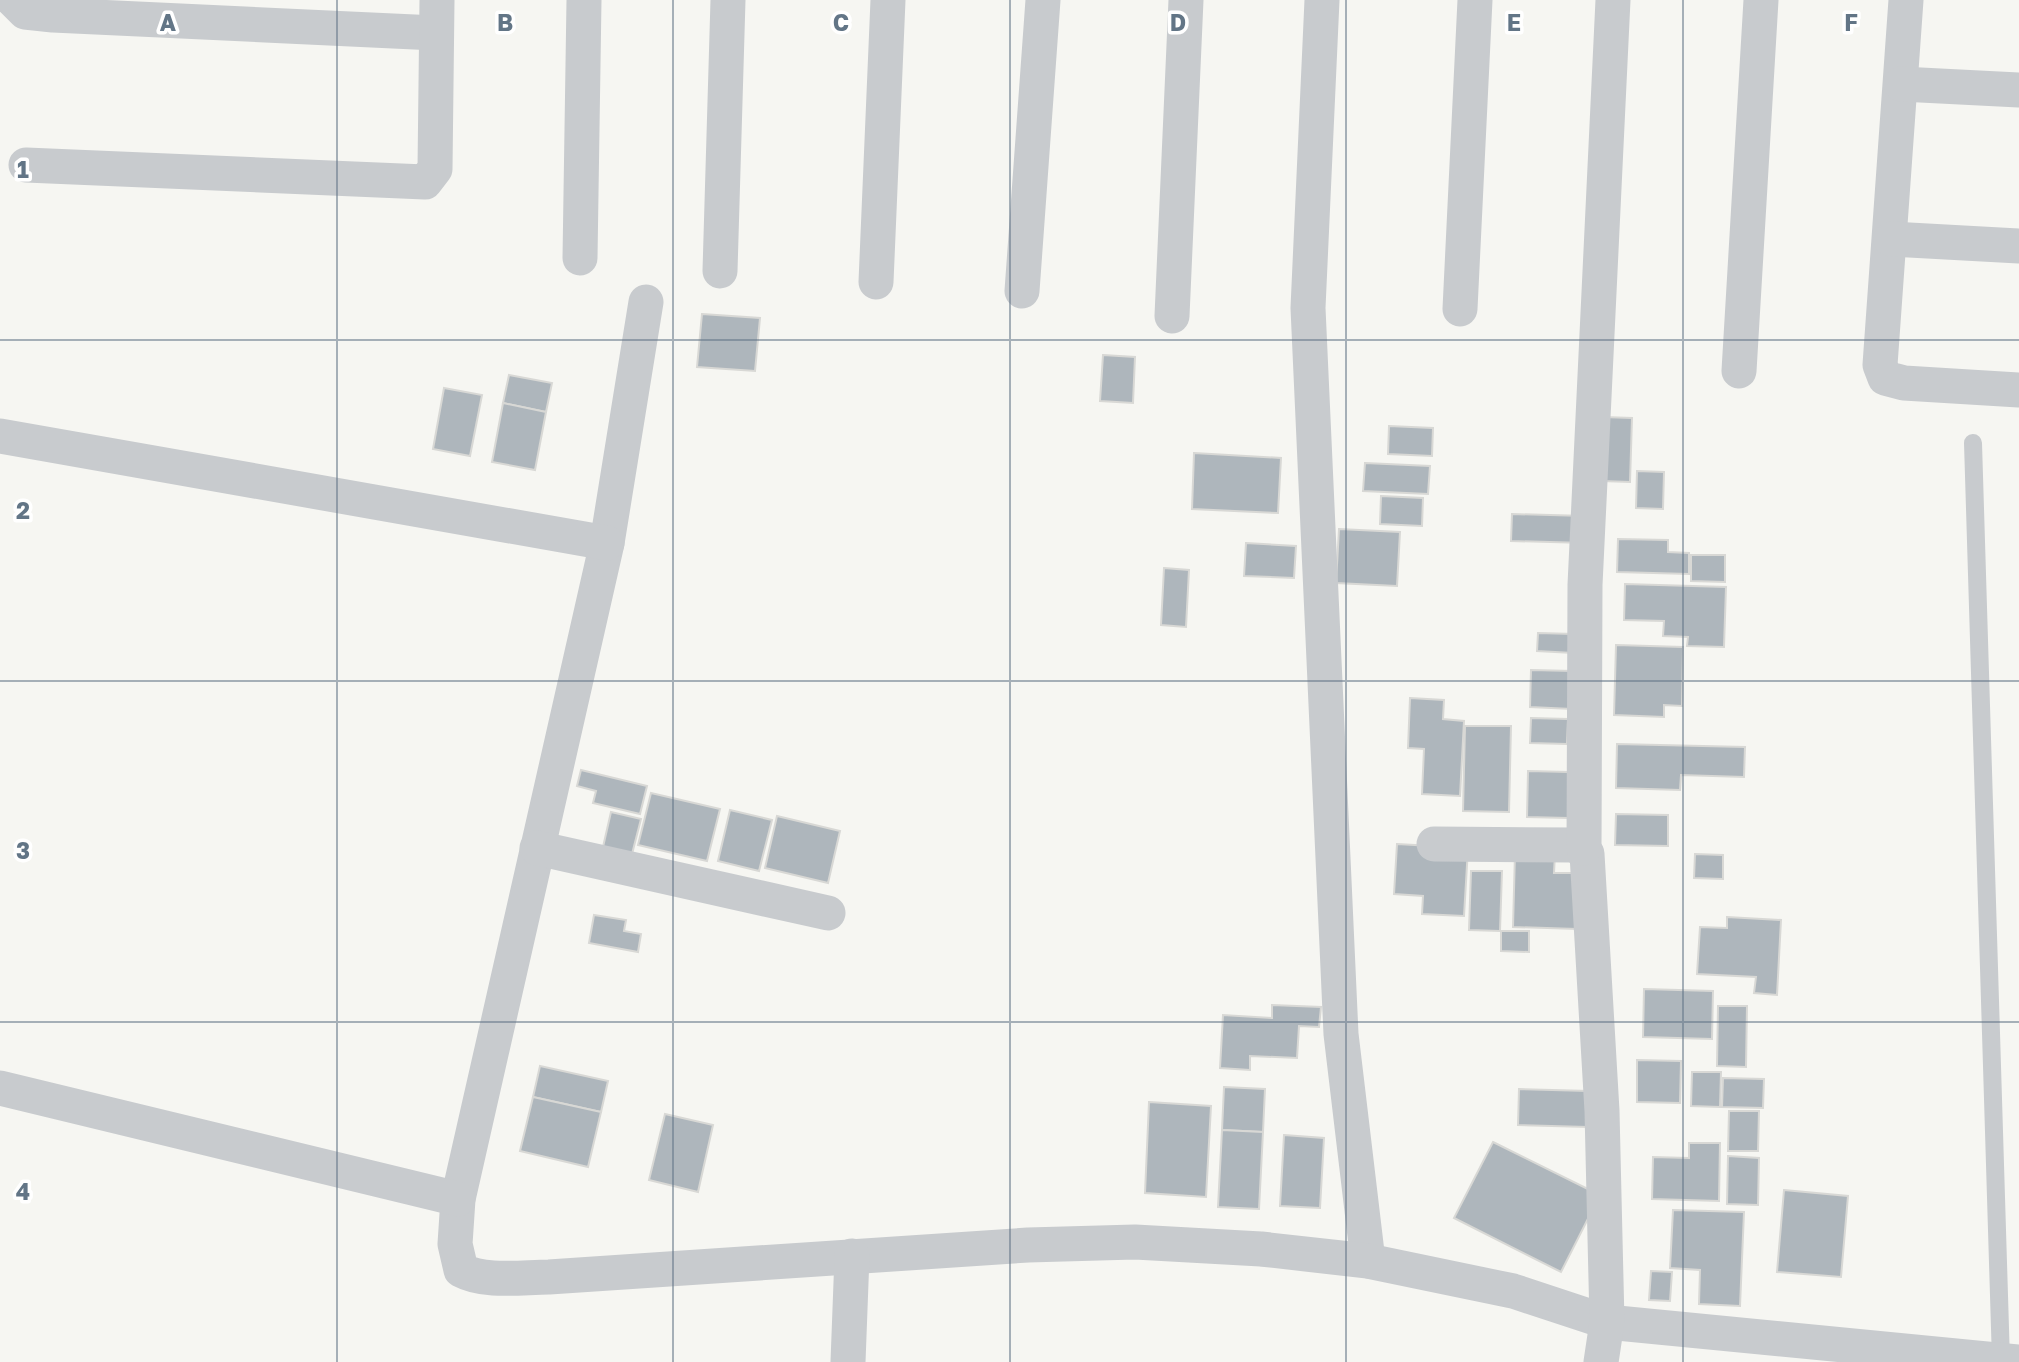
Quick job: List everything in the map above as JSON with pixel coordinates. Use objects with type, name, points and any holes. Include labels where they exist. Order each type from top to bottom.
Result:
[{"type":"street","points":[[13,0],[25,12],[162,10],[436,16],[435,169],[425,182],[26,165]]},
{"type":"street","points":[[580,258],[584,0]]},
{"type":"street","points":[[720,271],[729,0]]},
{"type":"street","points":[[876,282],[888,0]]},
{"type":"street","points":[[1022,291],[1043,0]]},
{"type":"street","points":[[1172,316],[1186,0]]},
{"type":"street","points":[[1322,0],[1308,308],[1341,1034],[1368,1261]]},
{"type":"street","points":[[1460,309],[1475,0]]},
{"type":"street","points":[[1601,1362],[1607,1322],[1590,867],[1584,848],[1585,585],[1613,0]]},
{"type":"street","points":[[1739,371],[1761,0]]},
{"type":"street","points":[[1906,0],[1880,365],[1885,378],[1904,383],[2019,390]]},
{"type":"street","points":[[1900,84],[2019,90]]},
{"type":"street","points":[[1891,239],[2019,246]]},
{"type":"street","points":[[646,302],[607,543],[458,1199],[457,1259],[461,1269],[471,1275],[549,1278],[852,1256],[1135,1242],[1261,1249],[1368,1261],[1513,1291],[1607,1322],[2010,1361]]},
{"type":"street","points":[[0,436],[607,543]]},
{"type":"street","points":[[1434,844],[1576,845],[1584,848]]},
{"type":"street","points":[[537,848],[828,913]]},
{"type":"street","points":[[0,1088],[458,1199]]},
{"type":"street","points":[[848,1362],[852,1256]]},
{"type":"lane","points":[[1973,443],[2010,1361]]},
{"type":"building","points":[[702,314],[760,318],[755,371],[697,367]]},
{"type":"building","points":[[1103,355],[1135,357],[1133,403],[1100,401]]},
{"type":"building","points":[[509,375],[552,383],[546,412],[503,403]]},
{"type":"building","points":[[444,388],[482,395],[470,456],[433,449]]},
{"type":"building","points":[[503,403],[546,412],[535,470],[492,462]]},
{"type":"building","points":[[1603,417],[1632,418],[1630,482],[1602,481]]},
{"type":"building","points":[[1389,426],[1433,428],[1432,456],[1388,454]]},
{"type":"building","points":[[1194,453],[1281,458],[1278,513],[1192,509]]},
{"type":"building","points":[[1365,463],[1430,466],[1428,494],[1363,491]]},
{"type":"building","points":[[1637,471],[1664,472],[1663,509],[1636,508]]},
{"type":"building","points":[[1381,496],[1423,498],[1422,526],[1380,524]]},
{"type":"building","points":[[1512,514],[1585,516],[1585,543],[1511,541]]},
{"type":"building","points":[[1339,529],[1400,532],[1397,586],[1336,583]]},
{"type":"building","points":[[1618,539],[1668,540],[1668,552],[1689,553],[1689,574],[1617,572]]},
{"type":"building","points":[[1246,543],[1296,546],[1294,578],[1244,576]]},
{"type":"building","points":[[1691,555],[1725,555],[1725,582],[1691,581]]},
{"type":"building","points":[[1164,568],[1189,570],[1186,627],[1161,625]]},
{"type":"building","points":[[1625,584],[1726,587],[1724,647],[1687,646],[1688,637],[1663,636],[1664,621],[1624,620]]},
{"type":"building","points":[[1538,633],[1574,634],[1573,653],[1537,651]]},
{"type":"building","points":[[1616,645],[1683,647],[1682,706],[1664,705],[1664,717],[1614,715]]},
{"type":"building","points":[[1531,670],[1573,671],[1572,709],[1530,707]]},
{"type":"building","points":[[1410,698],[1444,700],[1443,719],[1464,721],[1460,796],[1422,794],[1424,749],[1408,748]]},
{"type":"building","points":[[1531,718],[1568,719],[1567,744],[1530,743]]},
{"type":"building","points":[[1465,726],[1511,726],[1509,812],[1463,811]]},
{"type":"building","points":[[1617,744],[1745,747],[1744,777],[1681,775],[1680,790],[1616,788]]},
{"type":"building","points":[[581,770],[647,786],[640,814],[593,803],[596,791],[577,786]]},
{"type":"building","points":[[1528,771],[1569,772],[1568,818],[1527,817]]},
{"type":"building","points":[[651,793],[720,809],[707,861],[638,845]]},
{"type":"building","points":[[730,810],[772,820],[759,871],[718,861]]},
{"type":"building","points":[[611,812],[641,819],[632,854],[603,847]]},
{"type":"building","points":[[1616,814],[1668,815],[1668,846],[1615,845]]},
{"type":"building","points":[[777,816],[840,831],[828,883],[765,868]]},
{"type":"building","points":[[1397,844],[1468,848],[1464,916],[1422,914],[1423,896],[1394,894]]},
{"type":"building","points":[[1515,853],[1555,854],[1554,873],[1578,873],[1577,929],[1513,927]]},
{"type":"building","points":[[1695,854],[1723,855],[1723,879],[1694,878]]},
{"type":"building","points":[[1471,871],[1502,871],[1500,931],[1469,930]]},
{"type":"building","points":[[594,915],[626,920],[624,931],[641,934],[638,952],[589,943]]},
{"type":"building","points":[[1727,917],[1781,920],[1777,995],[1754,993],[1756,977],[1697,974],[1700,927],[1727,928]]},
{"type":"building","points":[[1501,931],[1529,931],[1529,952],[1501,951]]},
{"type":"building","points":[[1644,989],[1713,991],[1712,1039],[1643,1037]]},
{"type":"building","points":[[1272,1005],[1321,1007],[1319,1027],[1299,1026],[1297,1058],[1250,1056],[1250,1070],[1220,1068],[1223,1015],[1272,1018]]},
{"type":"building","points":[[1718,1006],[1747,1006],[1746,1067],[1717,1066]]},
{"type":"building","points":[[1637,1060],[1681,1061],[1680,1103],[1637,1102]]},
{"type":"building","points":[[540,1066],[608,1081],[601,1112],[533,1097]]},
{"type":"building","points":[[1692,1072],[1721,1072],[1720,1107],[1691,1106]]},
{"type":"building","points":[[1723,1078],[1764,1079],[1763,1108],[1722,1107]]},
{"type":"building","points":[[1224,1087],[1265,1089],[1263,1132],[1222,1130]]},
{"type":"building","points":[[1519,1089],[1589,1091],[1588,1127],[1518,1125]]},
{"type":"building","points":[[533,1097],[601,1112],[588,1167],[520,1151]]},
{"type":"building","points":[[1149,1102],[1211,1106],[1206,1197],[1145,1193]]},
{"type":"building","points":[[1729,1111],[1759,1111],[1758,1151],[1728,1151]]},
{"type":"building","points":[[665,1114],[713,1125],[698,1192],[649,1180]]},
{"type":"building","points":[[1222,1130],[1263,1132],[1259,1209],[1218,1207]]},
{"type":"building","points":[[1284,1135],[1324,1138],[1320,1208],[1280,1206]]},
{"type":"building","points":[[1493,1142],[1600,1195],[1561,1272],[1454,1218]]},
{"type":"building","points":[[1689,1143],[1720,1143],[1719,1201],[1652,1199],[1653,1157],[1689,1158]]},
{"type":"building","points":[[1728,1156],[1759,1158],[1758,1205],[1727,1204]]},
{"type":"building","points":[[1784,1190],[1848,1196],[1841,1277],[1777,1272]]},
{"type":"building","points":[[1673,1210],[1744,1212],[1740,1306],[1699,1304],[1700,1270],[1670,1268]]},
{"type":"building","points":[[1651,1271],[1672,1272],[1670,1301],[1649,1300]]}]
